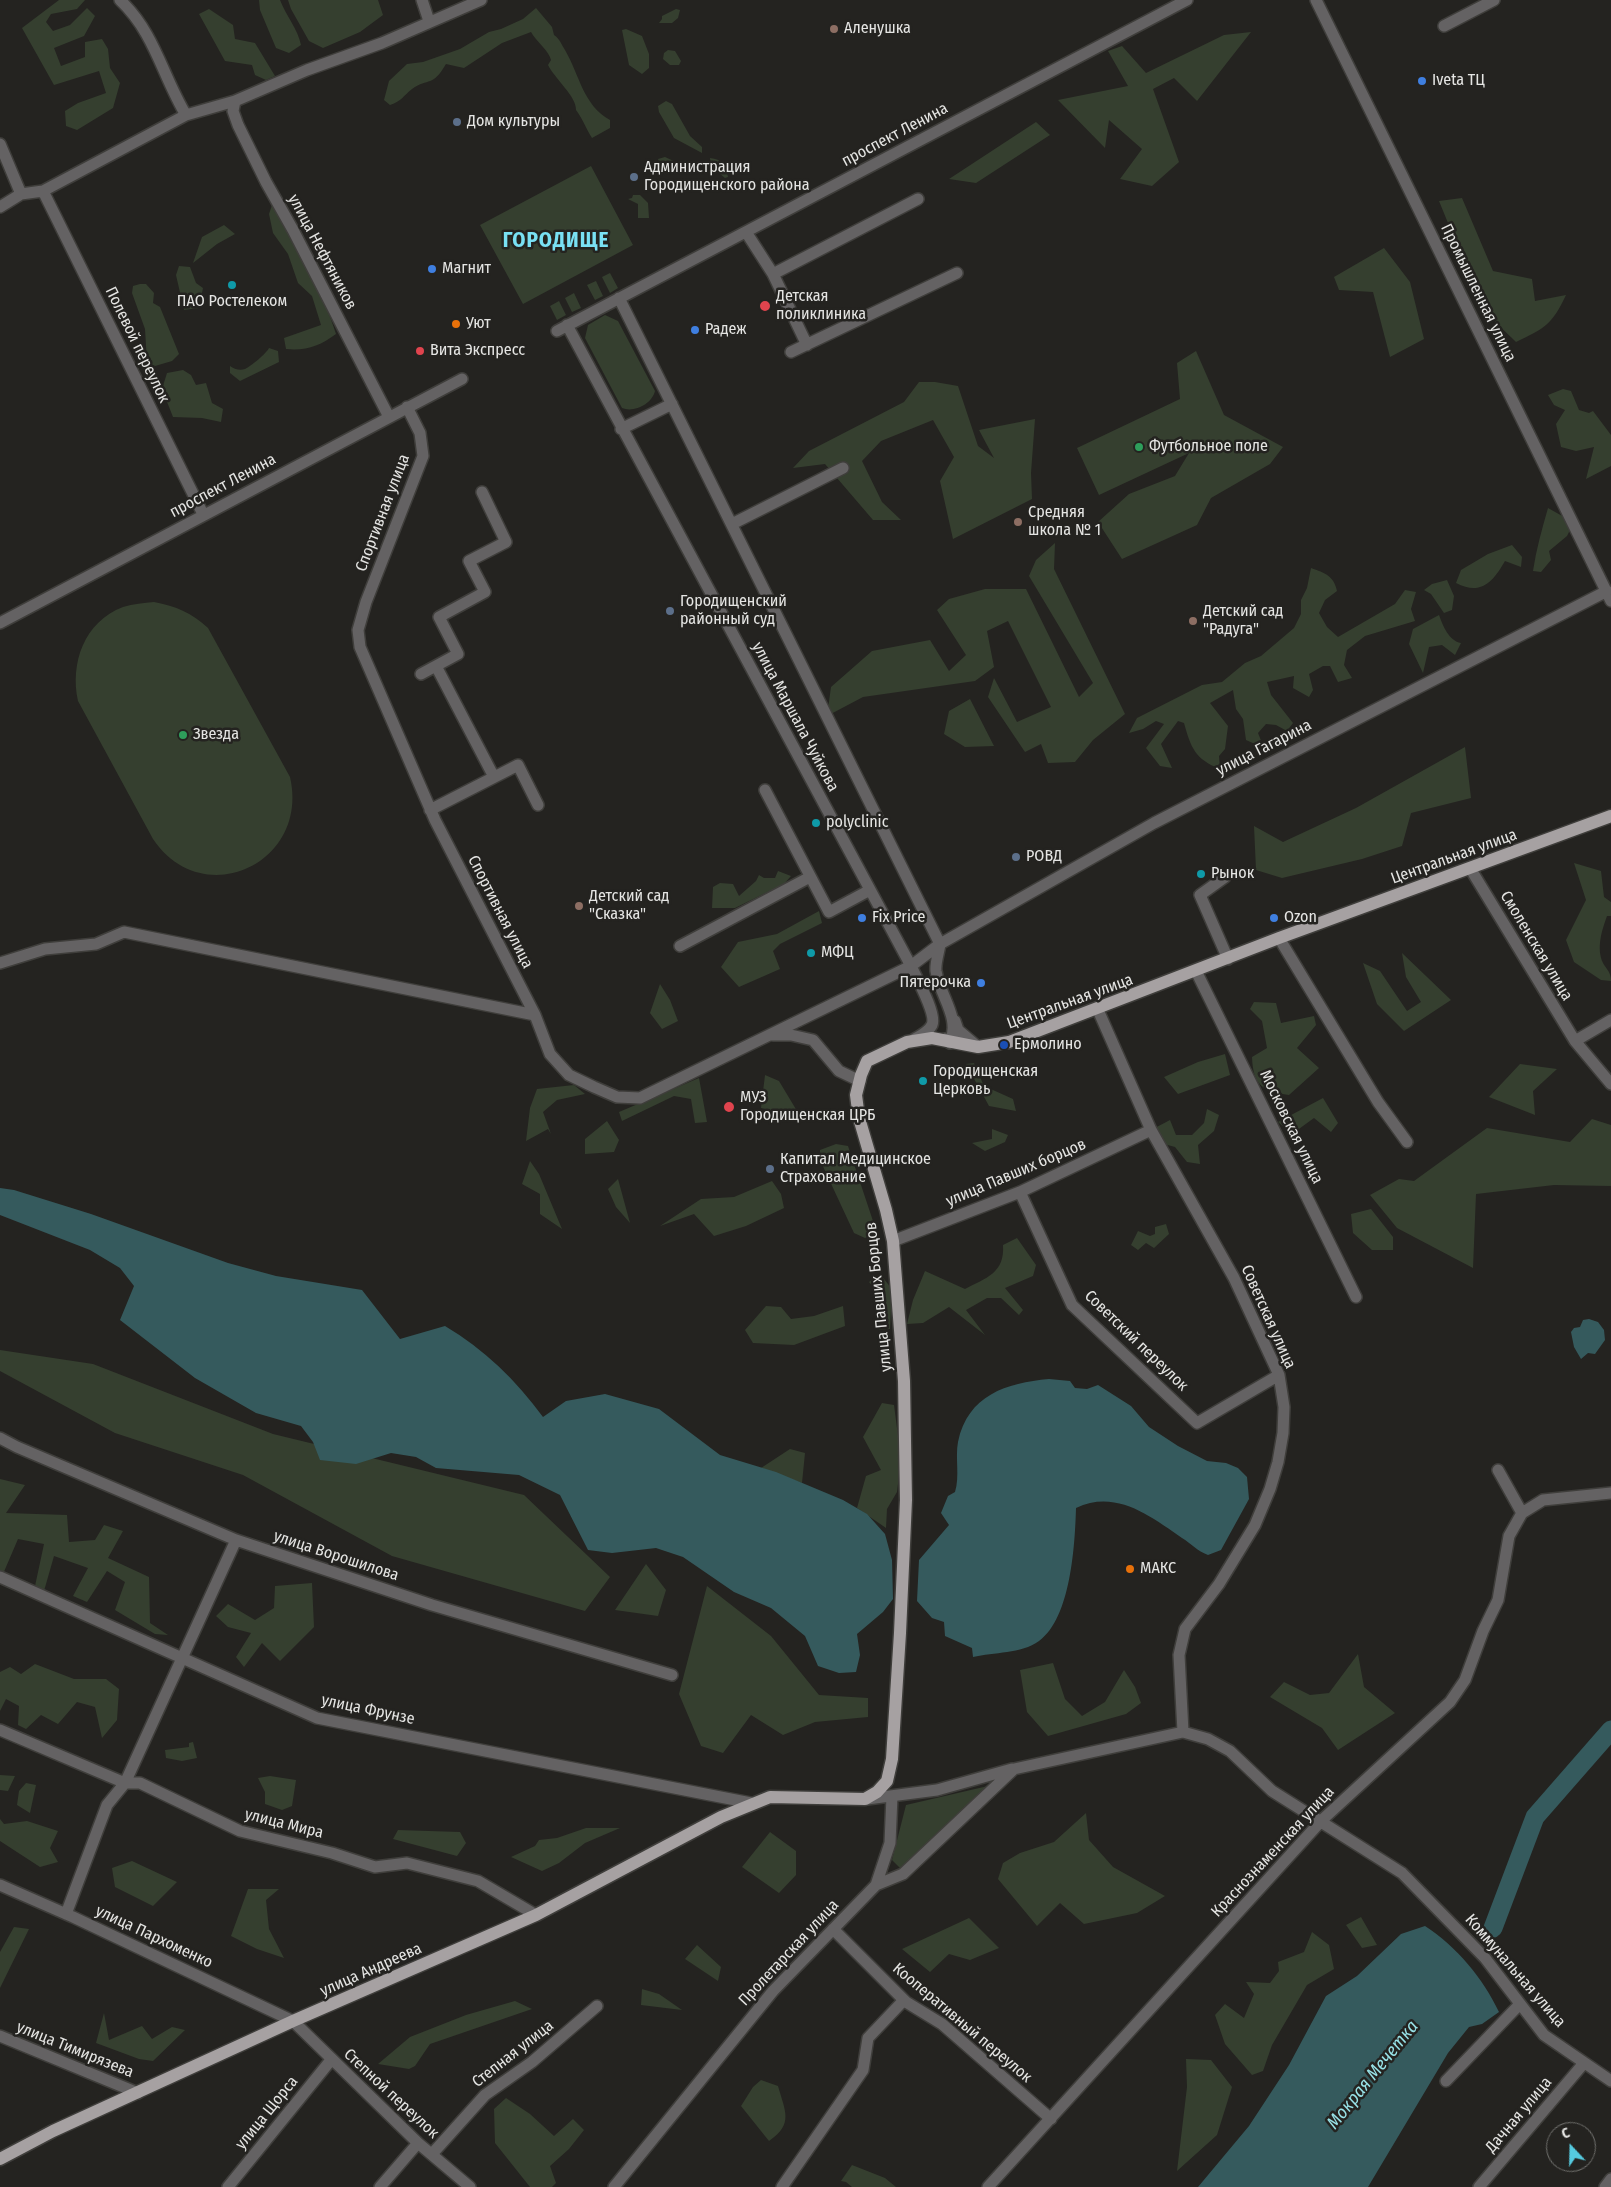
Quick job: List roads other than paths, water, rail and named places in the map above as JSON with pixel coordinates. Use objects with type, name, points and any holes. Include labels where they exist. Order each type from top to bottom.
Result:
[{"type":"main road","name":"Центральная улица","points":[[860,1080],[867,1061],[907,1042],[932,1038],[950,1043],[978,1046],[1009,1042],[1098,1010],[1279,938],[1611,816]]},
{"type":"main road","name":"улица Павших Борцов","points":[[860,1080],[856,1095],[859,1118],[881,1193],[892,1241],[904,1382],[906,1500],[892,1759],[887,1781],[877,1792],[865,1799]]},
{"type":"main road","name":"улица Андреева","points":[[0,2160],[53,2131],[293,2021],[536,1916],[721,1817],[751,1804],[770,1797],[865,1799]]},
{"type":"street","points":[[120,0],[136,15],[148,34],[164,72],[186,115]]},
{"type":"street","points":[[422,0],[429,21]]},
{"type":"street","points":[[0,207],[21,194],[43,191],[186,115],[235,101],[307,70],[382,43],[480,0]]},
{"type":"street","name":"проспект Ленина","points":[[562,328],[1187,0]]},
{"type":"street","name":"Промышленная улица","points":[[1316,0],[1609,596]]},
{"type":"street","points":[[1444,26],[1494,0]]},
{"type":"street","name":"улица Нефтяников","points":[[235,101],[233,111],[238,125],[389,417]]},
{"type":"street","points":[[0,144],[21,194]]},
{"type":"street","name":"Полевой переулок","points":[[43,191],[203,514]]},
{"type":"street","points":[[773,274],[918,199]]},
{"type":"street","points":[[746,232],[773,274],[807,345]]},
{"type":"street","points":[[791,352],[957,274]]},
{"type":"street","name":"улица Маршала Чуйкова","points":[[619,298],[940,944]]},
{"type":"street","name":"улица Маршала Чуйкова","points":[[562,328],[622,429],[870,890],[910,966],[933,1015],[932,1025]]},
{"type":"street","name":"проспект Ленина","points":[[0,623],[203,514],[462,379]]},
{"type":"street","points":[[622,429],[672,404]]},
{"type":"street","name":"Спортивная улица","points":[[407,408],[420,433],[424,456],[366,602],[358,630],[360,647],[430,810],[535,1015],[550,1054],[569,1075],[617,1097],[640,1098],[910,966]]},
{"type":"street","points":[[732,524],[843,468]]},
{"type":"street","points":[[420,674],[458,654],[439,617],[485,592],[469,560],[506,542],[482,492]]},
{"type":"street","name":"улица Гагарина","points":[[910,966],[940,944],[1154,823],[1609,596]]},
{"type":"street","points":[[436,666],[494,778]]},
{"type":"street","points":[[430,810],[518,766],[538,805]]},
{"type":"street","points":[[765,790],[829,912],[870,890]]},
{"type":"street","name":"Смоленская улица","points":[[1470,868],[1575,1041],[1611,1084]]},
{"type":"street","points":[[1225,877],[1200,895],[1228,959]]},
{"type":"street","points":[[680,946],[810,878]]},
{"type":"street","points":[[0,963],[44,949],[96,944],[124,932],[535,1015]]},
{"type":"street","points":[[1279,938],[1378,1102],[1407,1142]]},
{"type":"street","points":[[940,944],[935,968],[939,984],[958,1030],[978,1046]]},
{"type":"street","name":"Московская улица","points":[[1196,971],[1356,1297]]},
{"type":"street","name":"Советская улица","points":[[1098,1010],[1152,1130],[1234,1278],[1279,1376],[1284,1408],[1283,1433],[1270,1489],[1255,1526],[1238,1554],[1185,1629],[1179,1655],[1183,1732]]},
{"type":"street","points":[[907,1042],[923,1035],[932,1025],[950,1043],[954,1034],[954,1019]]},
{"type":"street","points":[[1575,1041],[1611,1020]]},
{"type":"street","points":[[769,1036],[791,1035],[813,1040],[838,1071],[860,1080]]},
{"type":"street","name":"улица Павших борцов","points":[[892,1241],[1020,1192],[1152,1130]]},
{"type":"street","name":"Советский переулок","points":[[1020,1192],[1072,1305],[1197,1423],[1279,1376]]},
{"type":"street","name":"улица Ворошилова","points":[[0,1438],[17,1447],[236,1540],[432,1605],[672,1674]]},
{"type":"street","points":[[1498,1470],[1522,1513]]},
{"type":"street","name":"Краснознаменская улица","points":[[988,2187],[1322,1820],[1450,1702],[1465,1680],[1483,1631],[1498,1600],[1509,1536],[1522,1513],[1543,1500],[1611,1494]]},
{"type":"street","points":[[66,1914],[107,1805],[125,1782],[184,1658],[236,1540]]},
{"type":"street","name":"улица Фрунзе","points":[[0,1577],[317,1718],[751,1804]]},
{"type":"street","name":"улица Мира","points":[[0,1730],[125,1782],[140,1783],[240,1831],[332,1853],[375,1867],[407,1863],[478,1881],[536,1916]]},
{"type":"street","points":[[865,1799],[937,1790],[1014,1769],[1183,1732]]},
{"type":"street","name":"Коммунальная улица","points":[[1183,1732],[1208,1739],[1230,1751],[1272,1791],[1322,1820],[1402,1873],[1485,1958],[1544,2034],[1611,2081]]},
{"type":"street","name":"Пролетарская улица","points":[[614,2187],[773,1991],[876,1885],[903,1874],[1014,1769]]},
{"type":"street","points":[[876,1885],[890,1843],[892,1796]]},
{"type":"street","name":"улица Пархоменко","points":[[0,1886],[66,1914],[293,2021]]},
{"type":"street","name":"Кооперативный переулок","points":[[833,1929],[904,2000],[942,2024],[1051,2119]]},
{"type":"street","points":[[782,2187],[864,2070],[868,2038],[904,2000]]},
{"type":"street","points":[[1446,2081],[1519,2004]]},
{"type":"street","name":"Степная улица","points":[[432,2154],[484,2095],[532,2062],[597,2006]]},
{"type":"street","name":"Степной переулок","points":[[293,2021],[418,2143],[470,2187]]},
{"type":"street","name":"улица Тимирязева","points":[[0,2036],[138,2093]]},
{"type":"street","name":"улица Щорса","points":[[228,2187],[331,2060]]},
{"type":"street","name":"Дачная улица","points":[[1480,2187],[1584,2063]]},
{"type":"street","points":[[380,2187],[418,2143]]},
{"type":"street","points":[[1605,2187],[1611,2179]]},
{"type":"water","points":[[0,1188],[14,1190],[91,1214],[228,1263],[276,1276],[362,1290],[400,1339],[445,1326],[459,1335],[498,1366],[522,1390],[543,1417],[566,1401],[605,1394],[659,1409],[720,1455],[776,1472],[843,1500],[867,1514],[885,1534],[892,1560],[893,1599],[883,1612],[857,1634],[860,1655],[856,1672],[839,1673],[818,1666],[805,1636],[771,1608],[734,1592],[683,1557],[656,1548],[612,1553],[588,1550],[560,1495],[519,1475],[436,1468],[416,1457],[391,1453],[356,1464],[320,1460],[313,1442],[301,1426],[256,1413],[195,1378],[120,1320],[134,1286],[120,1268],[90,1250],[0,1215]]},
{"type":"water","points":[[1589,1319],[1598,1322],[1604,1330],[1605,1340],[1595,1354],[1588,1353],[1581,1359],[1574,1347],[1571,1332],[1574,1328],[1580,1327],[1583,1320]]},
{"type":"water","points":[[1049,1379],[1070,1381],[1075,1388],[1087,1389],[1098,1385],[1131,1406],[1149,1427],[1178,1446],[1207,1461],[1226,1463],[1238,1468],[1247,1477],[1249,1499],[1221,1550],[1208,1555],[1158,1521],[1119,1503],[1091,1503],[1076,1508],[1072,1560],[1065,1598],[1050,1630],[1039,1641],[1024,1648],[973,1657],[972,1648],[945,1636],[944,1622],[932,1618],[917,1601],[919,1560],[949,1525],[941,1513],[948,1496],[955,1492],[958,1442],[970,1413],[980,1402],[1004,1388]]},
{"type":"water","points":[[1425,1926],[1437,1934],[1468,1964],[1493,1999],[1499,2012],[1482,2024],[1469,2027],[1448,2053],[1368,2187],[1198,2187],[1249,2126],[1289,2065],[1326,1996],[1357,1976],[1401,1934]]},
{"type":"waterway","name":"Мокрая Мечетка","points":[[1493,1928],[1535,1817],[1611,1730]]},
{"type":"place","name":"Аленушка","points":[[834,29]]},
{"type":"place","name":"Iveta ТЦ","points":[[1422,81]]},
{"type":"place","name":"Дом культуры","points":[[457,122]]},
{"type":"place","name":"Администрация Городищенского района","points":[[634,177]]},
{"type":"place","name":"Магнит","points":[[432,269]]},
{"type":"place","name":"ПАО Ростелеком","points":[[232,285]]},
{"type":"place","name":"Детская поликлиника","points":[[765,306]]},
{"type":"place","name":"Уют","points":[[456,324]]},
{"type":"place","name":"Радеж","points":[[695,330]]},
{"type":"place","name":"Вита Экспресс","points":[[420,351]]},
{"type":"place","name":"Футбольное поле","points":[[1139,447]]},
{"type":"place","name":"Средняя школа № 1","points":[[1018,522]]},
{"type":"place","name":"Городищенский районный суд","points":[[670,611]]},
{"type":"place","name":"Детский сад \"Радуга\"","points":[[1193,621]]},
{"type":"place","name":"Звезда","points":[[183,735]]},
{"type":"place","name":"polyclinic","points":[[816,823]]},
{"type":"place","name":"РОВД","points":[[1016,857]]},
{"type":"place","name":"Рынок","points":[[1201,874]]},
{"type":"place","name":"Детский сад \"Сказка\"","points":[[579,906]]},
{"type":"place","name":"Fix Price","points":[[862,918]]},
{"type":"place","name":"Ozon","points":[[1274,918]]},
{"type":"place","name":"МФЦ","points":[[811,953]]},
{"type":"place","name":"Пятерочка","points":[[981,983]]},
{"type":"place","name":"Ермолино","points":[[1004,1045]]},
{"type":"place","name":"Городищенская Церковь","points":[[923,1081]]},
{"type":"place","name":"МУЗ Городищенская ЦРБ","points":[[729,1107]]},
{"type":"place","name":"Капитал Медицинское Страхование","points":[[770,1169]]},
{"type":"place","name":"МАКС","points":[[1130,1569]]},
{"type":"district","name":"ГОРОДИЩЕ","points":[[556,241]]}]
